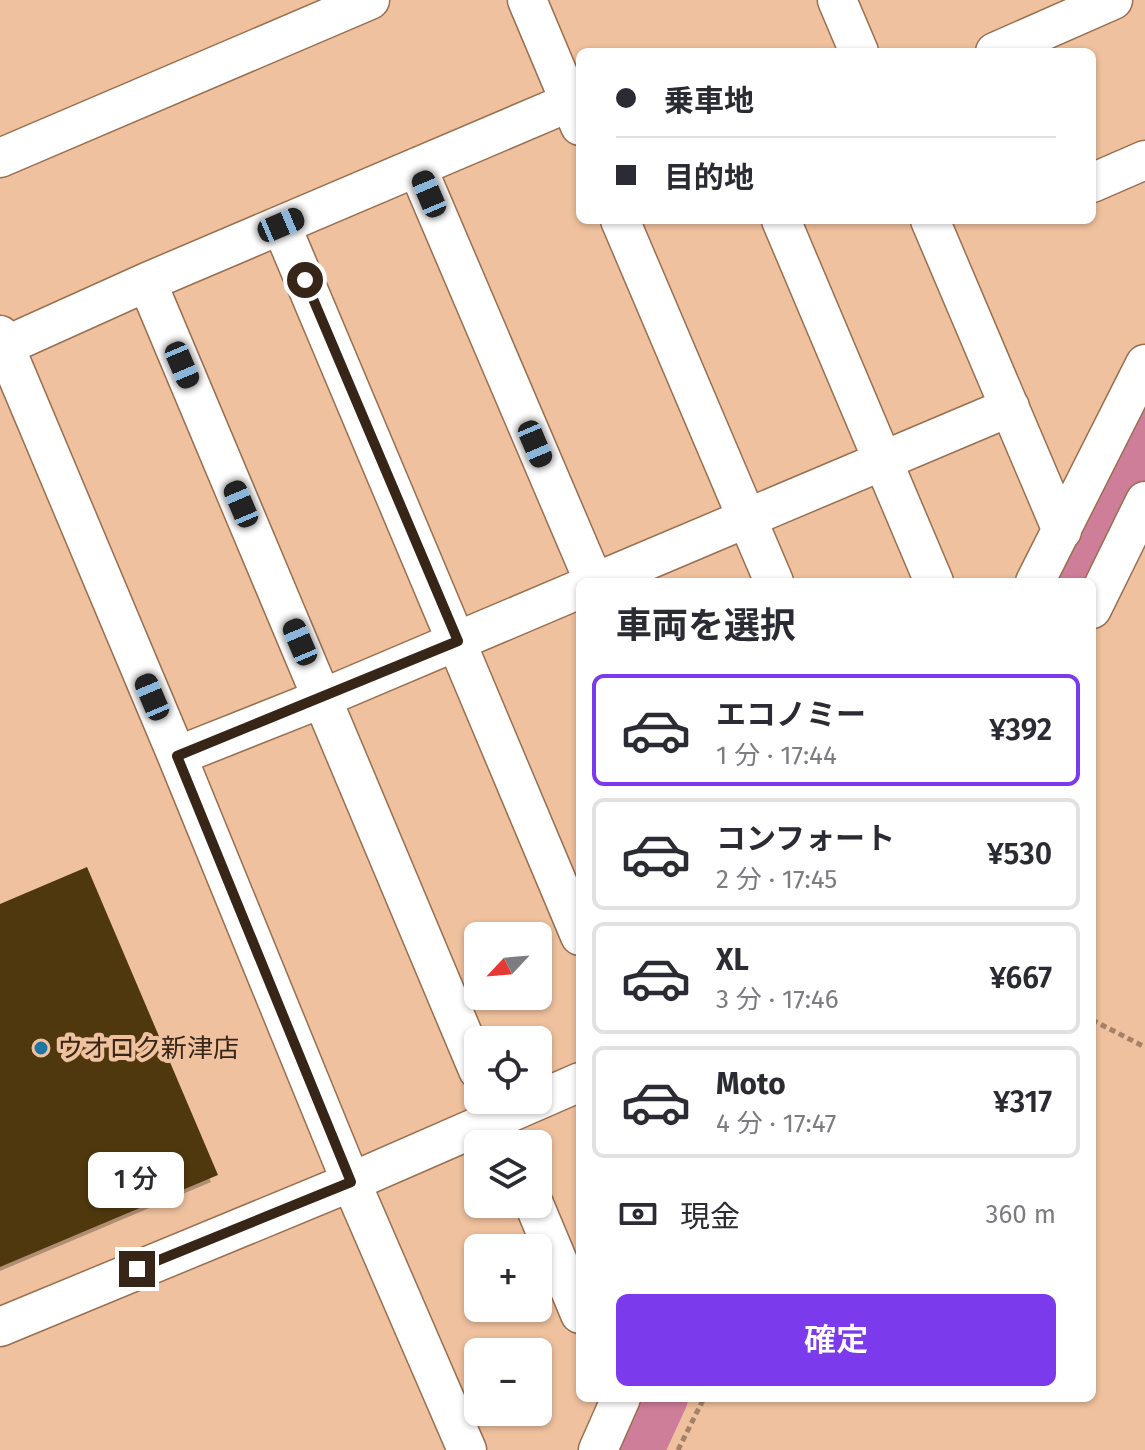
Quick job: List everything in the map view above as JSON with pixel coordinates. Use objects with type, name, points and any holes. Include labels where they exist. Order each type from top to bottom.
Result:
[{"type":"street","points":[[0,158],[370,0]]},
{"type":"street","points":[[467,1450],[351,1182],[2,340],[417,167],[575,114],[527,0]]},
{"type":"street","points":[[837,0],[857,48]]},
{"type":"street","points":[[1004,48],[1113,0]]},
{"type":"street","points":[[1096,181],[1145,160]]},
{"type":"street","points":[[417,167],[593,578]]},
{"type":"street","points":[[622,224],[772,578]]},
{"type":"street","points":[[783,224],[932,578]]},
{"type":"street","points":[[932,224],[1062,531]]},
{"type":"street","points":[[281,225],[576,926]]},
{"type":"street","points":[[147,282],[464,1036]]},
{"type":"street","points":[[1037,578],[1145,364]]},
{"type":"street","points":[[604,578],[1010,407]]},
{"type":"street","points":[[1096,601],[1145,501]]},
{"type":"street","points":[[177,756],[576,591]]},
{"type":"street","points":[[0,1327],[499,1121],[576,1084]]},
{"type":"street","points":[[540,1218],[576,1304]]},
{"type":"street","points":[[598,1450],[617,1402]]},
{"type":"path","points":[[1096,1022],[1145,1047]]},
{"type":"path","points":[[678,1450],[702,1402]]},
{"type":"building","points":[[87,867],[218,1175],[0,1267],[0,904]]},
{"type":"waterway","points":[[1071,578],[1145,431]]},
{"type":"waterway","points":[[640,1450],[662,1402]]},
{"type":"place","name":"ウオロク新津店","points":[[41,1048]]},
{"type":"route","points":[[137,1269],[351,1182],[177,756],[458,641],[305,280]]}]
